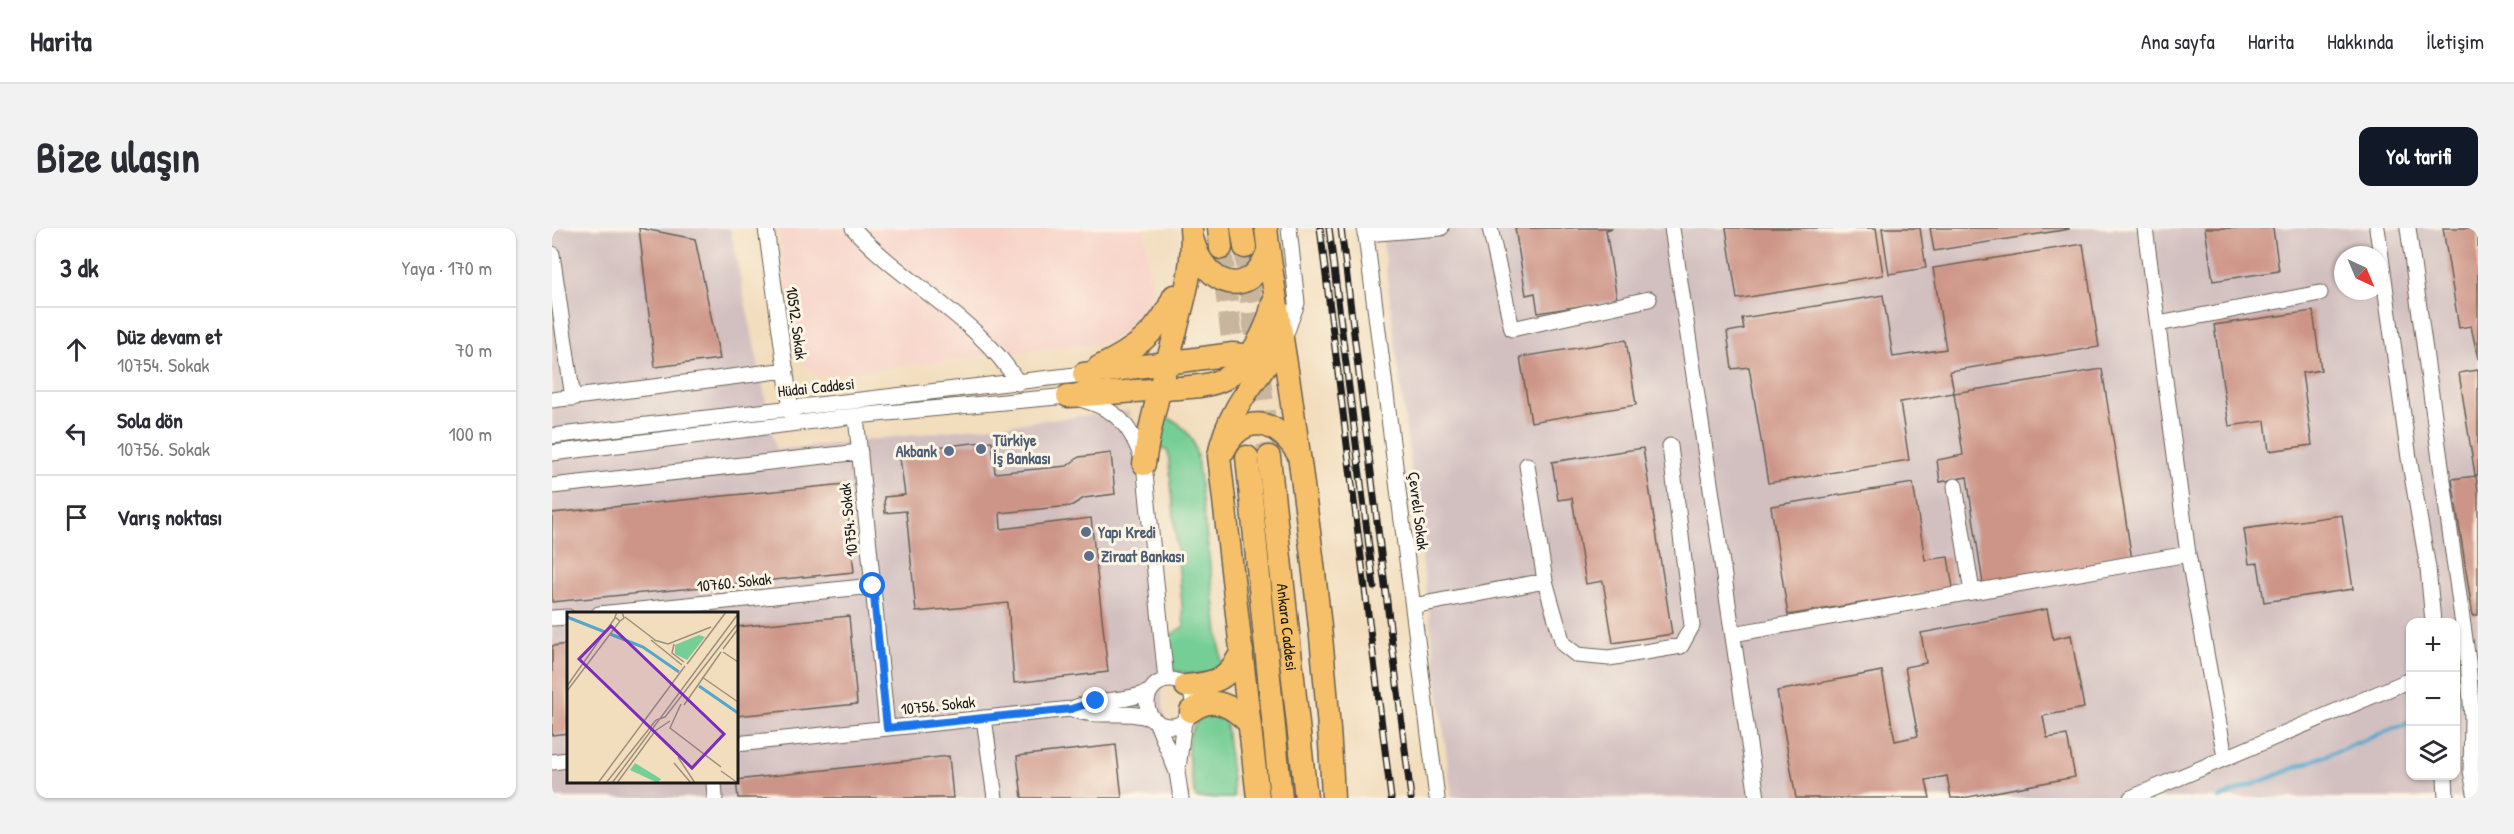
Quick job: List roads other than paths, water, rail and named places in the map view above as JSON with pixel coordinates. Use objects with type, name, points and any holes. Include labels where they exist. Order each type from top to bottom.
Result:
[{"type":"highway","points":[[1258,798],[1219,456],[1223,433],[1267,354],[1274,299],[1266,228]]},
{"type":"highway","points":[[1188,230],[1202,262],[1215,277],[1224,282],[1233,283],[1251,278],[1265,261],[1269,251]]},
{"type":"highway","points":[[1144,464],[1186,290],[1188,230]]},
{"type":"highway","points":[[1084,374],[1138,346],[1160,324],[1171,304],[1177,286],[1188,230]]},
{"type":"highway","points":[[1274,299],[1263,332],[1267,354],[1290,389],[1329,700],[1332,772],[1336,798]]},
{"type":"highway","points":[[1084,374],[1233,354],[1267,354]]},
{"type":"highway","points":[[1068,396],[1161,389],[1215,382],[1267,354]]},
{"type":"highway","points":[[1221,470],[1224,448],[1232,436],[1242,428],[1254,424],[1269,426],[1280,431],[1298,453]]},
{"type":"highway","name":"Ankara Caddesi","points":[[1281,798],[1258,457],[1306,798]]},
{"type":"highway","points":[[1176,683],[1207,684],[1221,679],[1230,672],[1242,651]]},
{"type":"highway","points":[[1188,716],[1204,703],[1221,703],[1235,710],[1249,723]]},
{"type":"street","name":"10512. Sokak","points":[[766,228],[792,416]]},
{"type":"street","points":[[853,228],[879,254],[994,350],[1018,383]]},
{"type":"street","points":[[1267,354],[1291,324],[1296,303],[1289,228]]},
{"type":"street","points":[[1365,231],[1441,228]]},
{"type":"street","points":[[1490,228],[1512,329],[1649,299]]},
{"type":"street","points":[[1672,228],[1758,798]]},
{"type":"street","points":[[2145,228],[2188,554],[2225,757]]},
{"type":"street","points":[[2377,228],[2409,458],[2428,568],[2433,618]]},
{"type":"street","points":[[2408,228],[2471,651],[2476,798]]},
{"type":"street","name":"Çevreli Sokak","points":[[1365,231],[1437,798]]},
{"type":"street","points":[[552,254],[556,304],[573,398]]},
{"type":"street","points":[[2158,324],[2320,293]]},
{"type":"street","points":[[552,400],[786,370]]},
{"type":"street","name":"Hüdai Caddesi","points":[[552,453],[1084,374]]},
{"type":"street","points":[[1068,396],[1102,406],[1119,417],[1134,437],[1144,464],[1176,683],[1192,698],[1177,772]]},
{"type":"street","name":"Hüdai Caddesi","points":[[552,436],[792,416],[856,416],[1068,396]]},
{"type":"street","name":"10754. Sokak","points":[[856,416],[887,728]]},
{"type":"street","points":[[1527,465],[1545,581],[1563,644],[1577,655],[1609,658],[1681,646],[1692,626],[1670,446]]},
{"type":"street","points":[[552,486],[860,452]]},
{"type":"street","points":[[1955,486],[1972,592]]},
{"type":"street","points":[[1733,634],[2188,554]]},
{"type":"street","points":[[1413,606],[1545,581]]},
{"type":"street","name":"10760. Sokak","points":[[619,612],[873,586]]},
{"type":"street","points":[[552,618],[567,616]]},
{"type":"street","points":[[2131,798],[2406,682]]},
{"type":"street","points":[[1176,683],[1156,684],[1149,692],[1147,706],[1177,772],[1181,798]]},
{"type":"street","name":"10756. Sokak","points":[[738,744],[1071,709],[1096,701],[1136,697],[1149,692]]},
{"type":"street","name":"10756. Sokak","points":[[1071,709],[1088,715],[1133,713],[1154,720]]},
{"type":"street","points":[[1154,720],[1172,726],[1188,716]]},
{"type":"street","points":[[984,718],[995,798]]},
{"type":"street","points":[[552,762],[567,760]]},
{"type":"street","points":[[2445,780],[2446,798]]},
{"type":"street","points":[[714,783],[715,798]]},
{"type":"waterway","points":[[2460,701],[2478,694]]},
{"type":"waterway","points":[[2219,798],[2406,724]]},
{"type":"tunnel","points":[[1245,247],[1269,457]]},
{"type":"tunnel","points":[[1221,248],[1236,372]]},
{"type":"railway","points":[[1320,228],[1391,798]]},
{"type":"railway","points":[[1329,228],[1374,587]]},
{"type":"railway","points":[[1341,228],[1411,798]]},
{"type":"place","name":"Türkiye İş Bankası","points":[[981,449]]},
{"type":"place","name":"Akbank","points":[[949,451]]},
{"type":"place","name":"Yapı Kredi","points":[[1086,532]]},
{"type":"place","name":"Ziraat Bankası","points":[[1089,556]]}]
